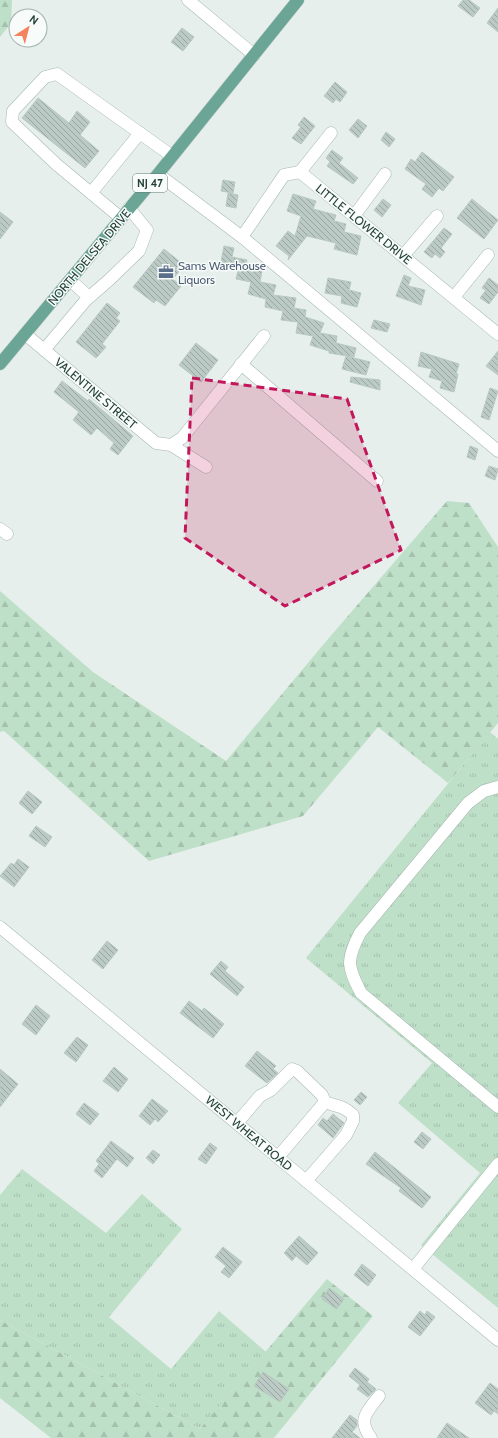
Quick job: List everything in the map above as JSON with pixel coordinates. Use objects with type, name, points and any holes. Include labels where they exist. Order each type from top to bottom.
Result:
[{"type":"main road","name":"NORTH DELSEA DRIVE","points":[[0,364],[158,174],[254,55],[295,1]]},
{"type":"street","points":[[188,0],[254,55]]},
{"type":"street","points":[[121,218],[31,142],[12,122],[13,111],[45,77],[57,74],[172,156]]},
{"type":"street","points":[[91,193],[140,133]]},
{"type":"street","points":[[242,237],[284,175],[300,172],[331,133]]},
{"type":"street","name":"LITTLE FLOWER DRIVE","points":[[300,172],[498,334]]},
{"type":"street","points":[[158,174],[242,237],[498,451]]},
{"type":"street","points":[[354,216],[385,174]]},
{"type":"street","points":[[44,350],[89,298],[139,250],[147,230],[130,208]]},
{"type":"street","points":[[403,256],[437,216]]},
{"type":"street","points":[[454,297],[488,255]]},
{"type":"street","points":[[70,280],[89,298]]},
{"type":"street","name":"VALENTINE STREET","points":[[25,334],[156,443],[171,445],[206,467]]},
{"type":"street","points":[[171,445],[182,438],[264,336]]},
{"type":"street","points":[[241,364],[376,481]]},
{"type":"street","points":[[498,787],[484,791],[468,803],[360,933],[350,951],[349,971],[361,993],[498,1106]]},
{"type":"street","name":"WEST WHEAT ROAD","points":[[0,927],[498,1340]]},
{"type":"street","points":[[237,1123],[260,1096],[271,1090],[292,1069],[297,1071],[322,1095],[325,1102]]},
{"type":"street","points":[[278,1157],[325,1102]]},
{"type":"street","points":[[306,1181],[346,1134],[353,1121],[353,1115],[340,1105],[325,1102]]},
{"type":"street","points":[[413,1269],[498,1164]]},
{"type":"street","points":[[371,1438],[364,1429],[363,1422],[365,1416],[379,1396]]},
{"type":"highlighted area","points":[[192,378],[347,399],[401,550],[285,606],[185,538]]},
{"type":"green space","points":[[0,0],[12,0],[12,8],[8,8],[8,27],[0,37]]},
{"type":"green space","points":[[447,501],[469,503],[498,547],[498,723],[448,783],[378,727],[303,816],[149,861],[4,731],[0,732],[0,591],[93,672],[226,761],[328,639]]},
{"type":"green space","points":[[490,732],[498,739],[498,1308],[421,1245],[480,1173],[398,1103],[432,1063],[306,958]]},
{"type":"green space","points":[[22,1169],[106,1233],[142,1194],[182,1229],[109,1317],[171,1369],[219,1311],[266,1352],[200,1429],[0,1320],[0,1195]]},
{"type":"green space","points":[[327,1279],[373,1316],[274,1438],[51,1438],[0,1398],[0,1320],[200,1429]]},
{"type":"building","points":[[463,0],[469,0],[480,8],[473,17],[458,6]]},
{"type":"building","points":[[498,8],[498,32],[487,23]]},
{"type":"building","points":[[182,28],[194,37],[183,51],[171,42]]},
{"type":"building","points":[[335,82],[347,92],[340,102],[336,99],[333,103],[324,96]]},
{"type":"building","points":[[38,98],[69,123],[77,111],[90,122],[80,135],[99,151],[85,168],[22,118]]},
{"type":"building","points":[[304,117],[315,126],[301,144],[292,138],[301,127],[298,125]]},
{"type":"building","points":[[358,119],[367,126],[358,138],[349,130]]},
{"type":"building","points":[[386,132],[395,139],[389,147],[381,140]]},
{"type":"building","points":[[332,150],[343,158],[339,163],[358,178],[353,184],[327,166],[330,162],[326,158]]},
{"type":"building","points":[[422,152],[454,177],[443,191],[439,188],[432,197],[422,189],[426,184],[405,169],[411,159],[415,162]]},
{"type":"building","points":[[223,180],[235,182],[233,193],[221,191]]},
{"type":"building","points":[[228,193],[238,195],[236,208],[226,206]]},
{"type":"building","points":[[293,194],[316,201],[313,209],[336,215],[334,221],[346,224],[344,232],[361,236],[357,255],[334,249],[336,243],[307,236],[288,260],[289,256],[276,246],[288,231],[295,236],[301,216],[287,211]]},
{"type":"building","points":[[383,199],[391,205],[382,217],[374,210]]},
{"type":"building","points":[[472,199],[498,220],[484,239],[457,218]]},
{"type":"building","points":[[0,212],[13,222],[0,239]]},
{"type":"building","points":[[444,228],[452,234],[441,248],[445,252],[440,258],[435,254],[432,258],[424,252]]},
{"type":"building","points":[[224,246],[234,248],[232,257],[247,260],[245,267],[262,271],[260,282],[276,285],[273,295],[296,298],[294,308],[306,310],[305,317],[324,323],[320,333],[337,336],[336,343],[356,348],[354,357],[329,353],[329,351],[310,345],[313,336],[296,333],[298,322],[281,320],[283,311],[265,307],[266,299],[248,294],[251,282],[236,279],[238,271],[220,267]]},
{"type":"building","points":[[164,249],[184,265],[173,279],[181,286],[165,306],[156,300],[154,303],[133,287]]},
{"type":"building","points":[[404,275],[411,278],[408,286],[425,290],[421,305],[396,296]]},
{"type":"building","points":[[328,278],[351,282],[349,290],[361,293],[357,307],[341,303],[342,296],[325,293]]},
{"type":"building","points":[[489,278],[498,285],[498,292],[489,304],[480,298],[486,290],[482,288]]},
{"type":"building","points":[[107,303],[120,313],[116,318],[120,321],[102,344],[106,347],[96,358],[76,342]]},
{"type":"building","points":[[374,320],[390,324],[387,332],[371,328]]},
{"type":"building","points":[[196,343],[218,360],[201,382],[179,365]]},
{"type":"building","points":[[498,351],[498,375],[486,366]]},
{"type":"building","points":[[421,352],[459,364],[454,392],[440,388],[442,381],[429,377],[432,369],[418,366]]},
{"type":"building","points":[[346,356],[370,362],[366,375],[342,369]]},
{"type":"building","points":[[351,377],[380,380],[380,390],[350,382]]},
{"type":"building","points":[[62,381],[88,401],[89,399],[133,436],[118,455],[110,449],[114,443],[97,428],[91,435],[73,420],[79,412],[54,392]]},
{"type":"building","points":[[490,388],[498,391],[489,420],[481,417]]},
{"type":"building","points":[[470,446],[478,449],[475,460],[467,457]]},
{"type":"building","points":[[489,466],[498,469],[495,480],[485,476]]},
{"type":"building","points":[[28,791],[42,802],[32,814],[19,803]]},
{"type":"building","points":[[36,826],[52,837],[45,847],[29,836]]},
{"type":"building","points":[[18,859],[29,867],[14,887],[0,876],[11,863],[14,865]]},
{"type":"building","points":[[107,941],[118,950],[103,969],[92,960]]},
{"type":"building","points":[[221,961],[228,967],[225,971],[244,987],[237,996],[210,974]]},
{"type":"building","points":[[189,1001],[202,1011],[204,1008],[224,1024],[213,1038],[180,1013]]},
{"type":"building","points":[[36,1005],[50,1016],[36,1035],[22,1024]]},
{"type":"building","points":[[77,1037],[88,1045],[76,1062],[64,1053]]},
{"type":"building","points":[[257,1051],[276,1066],[273,1069],[278,1073],[267,1083],[245,1066]]},
{"type":"building","points":[[114,1067],[128,1079],[118,1092],[103,1081]]},
{"type":"building","points":[[0,1069],[18,1084],[0,1107]]},
{"type":"building","points":[[361,1092],[367,1097],[360,1105],[354,1100]]},
{"type":"building","points":[[152,1099],[168,1111],[158,1122],[155,1119],[150,1125],[139,1116]]},
{"type":"building","points":[[84,1103],[99,1114],[90,1125],[76,1114]]},
{"type":"building","points":[[333,1114],[344,1123],[333,1138],[318,1125],[323,1118],[327,1121]]},
{"type":"building","points":[[422,1132],[431,1139],[423,1149],[414,1142]]},
{"type":"building","points":[[111,1141],[134,1158],[127,1167],[117,1159],[102,1178],[94,1171],[99,1164],[96,1161]]},
{"type":"building","points":[[210,1143],[217,1148],[206,1164],[198,1159]]},
{"type":"building","points":[[153,1150],[160,1155],[153,1164],[146,1158]]},
{"type":"building","points":[[375,1152],[431,1197],[422,1208],[399,1191],[401,1188],[366,1164]]},
{"type":"building","points":[[299,1236],[318,1253],[307,1265],[296,1256],[292,1261],[284,1253]]},
{"type":"building","points":[[223,1247],[242,1262],[229,1278],[221,1272],[226,1266],[215,1257]]},
{"type":"building","points":[[362,1264],[376,1275],[368,1286],[354,1275]]},
{"type":"building","points":[[329,1288],[344,1299],[337,1309],[322,1299]]},
{"type":"building","points":[[420,1311],[425,1315],[427,1311],[435,1317],[420,1336],[408,1327]]},
{"type":"building","points":[[355,1368],[369,1379],[367,1382],[376,1389],[368,1397],[357,1389],[360,1385],[349,1376]]},
{"type":"building","points":[[263,1372],[289,1389],[280,1402],[254,1386]]},
{"type":"building","points":[[490,1383],[498,1389],[498,1414],[494,1411],[491,1415],[475,1403]]},
{"type":"building","points":[[350,1415],[357,1420],[357,1426],[352,1432],[360,1438],[332,1438]]},
{"type":"building","points":[[447,1423],[469,1438],[437,1438]]},
{"type":"place","name":"Sams Warehouse Liquors","points":[[166,272]]}]
